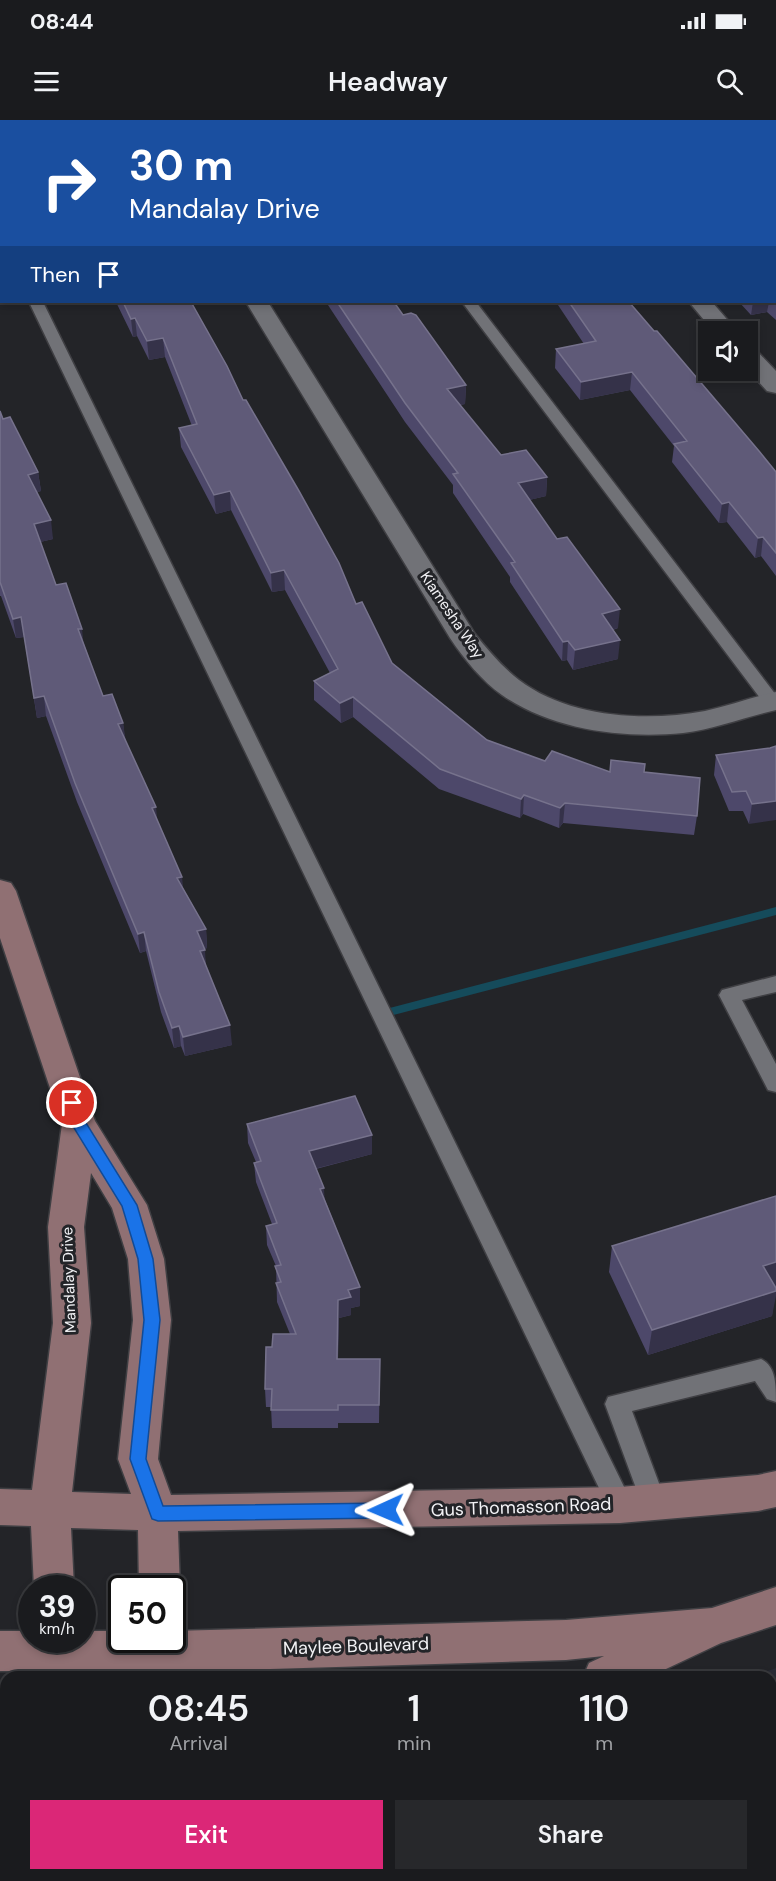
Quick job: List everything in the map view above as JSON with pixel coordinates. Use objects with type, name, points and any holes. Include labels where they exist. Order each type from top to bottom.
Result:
[{"type":"main road","name":"Mandalay Drive","points":[[0,891],[79,1124],[129,1205],[146,1259],[152,1320],[138,1459],[158,1513]]},
{"type":"main road","name":"Mandalay Drive","points":[[50,1508],[72,1323],[66,1227],[79,1124]]},
{"type":"main road","name":"Gus Thomasson Road","points":[[50,1508],[158,1513],[433,1510],[636,1503],[758,1493],[776,1488]]},
{"type":"main road","points":[[0,1507],[50,1508],[53,1575]]},
{"type":"main road","points":[[158,1513],[159,1575]]},
{"type":"main road","points":[[617,1671],[712,1627],[776,1606]]},
{"type":"main road","name":"Maylee Boulevard","points":[[0,1651],[57,1656],[161,1656],[566,1640],[712,1627]]},
{"type":"street","name":"Kiamesha Way","points":[[258,303],[464,638],[485,664],[512,689],[540,705],[581,717],[624,724],[667,725],[704,720],[774,701]]},
{"type":"street","points":[[701,303],[717,321]]},
{"type":"street","points":[[758,366],[776,386]]},
{"type":"lane","points":[[36,303],[636,1503]]},
{"type":"lane","points":[[470,303],[774,701]]},
{"type":"lane","points":[[776,984],[729,996],[776,1084]]},
{"type":"lane","points":[[636,1503],[617,1404],[768,1367],[776,1392]]},
{"type":"building","points":[[123,303],[192,303],[243,400],[246,400],[339,563],[356,604],[362,602],[392,663],[487,740],[545,761],[552,751],[610,772],[611,760],[645,764],[644,772],[700,778],[697,816],[565,803],[560,808],[524,795],[521,799],[440,769],[353,697],[340,703],[314,681],[338,669],[284,570],[271,573],[230,491],[214,495],[179,428],[197,424],[163,338],[147,341],[135,318],[131,319]]},
{"type":"building","points":[[338,303],[395,303],[403,315],[411,313],[416,315],[466,385],[447,389],[501,455],[526,450],[547,477],[518,483],[557,539],[567,537],[620,609],[602,614],[620,640],[575,650],[568,641],[563,642],[511,563],[515,562],[453,474],[458,473],[405,403]]},
{"type":"building","points":[[570,303],[630,303],[654,331],[657,331],[776,472],[776,553],[763,537],[758,538],[729,502],[722,504],[674,444],[687,441],[632,372],[581,382],[556,349],[596,341]]},
{"type":"building","points":[[0,411],[3,419],[10,417],[38,472],[28,475],[51,520],[34,524],[56,585],[66,583],[82,629],[78,629],[103,696],[112,694],[123,723],[118,724],[156,807],[152,808],[182,877],[177,878],[206,929],[197,931],[205,950],[200,951],[230,1025],[183,1037],[179,1026],[172,1028],[159,992],[144,932],[138,934],[75,783],[44,696],[34,698],[21,617],[13,619],[0,582]]},
{"type":"building","points":[[776,746],[776,801],[752,804],[746,791],[732,792],[716,755]]},
{"type":"building","points":[[355,1096],[372,1135],[309,1151],[324,1188],[320,1189],[360,1287],[348,1290],[351,1297],[338,1300],[337,1359],[380,1359],[379,1405],[338,1405],[338,1410],[271,1410],[272,1389],[265,1389],[266,1347],[272,1347],[273,1334],[296,1334],[276,1283],[281,1282],[275,1266],[281,1265],[266,1226],[277,1223],[254,1163],[261,1161],[247,1124]]},
{"type":"building","points":[[776,1196],[776,1262],[763,1266],[776,1291],[652,1330],[612,1246]]},
{"type":"waterway","points":[[382,1014],[776,911]]},
{"type":"route","points":[[72,1103],[79,1124],[129,1205],[146,1259],[152,1320],[138,1459],[158,1513],[386,1510]]}]
